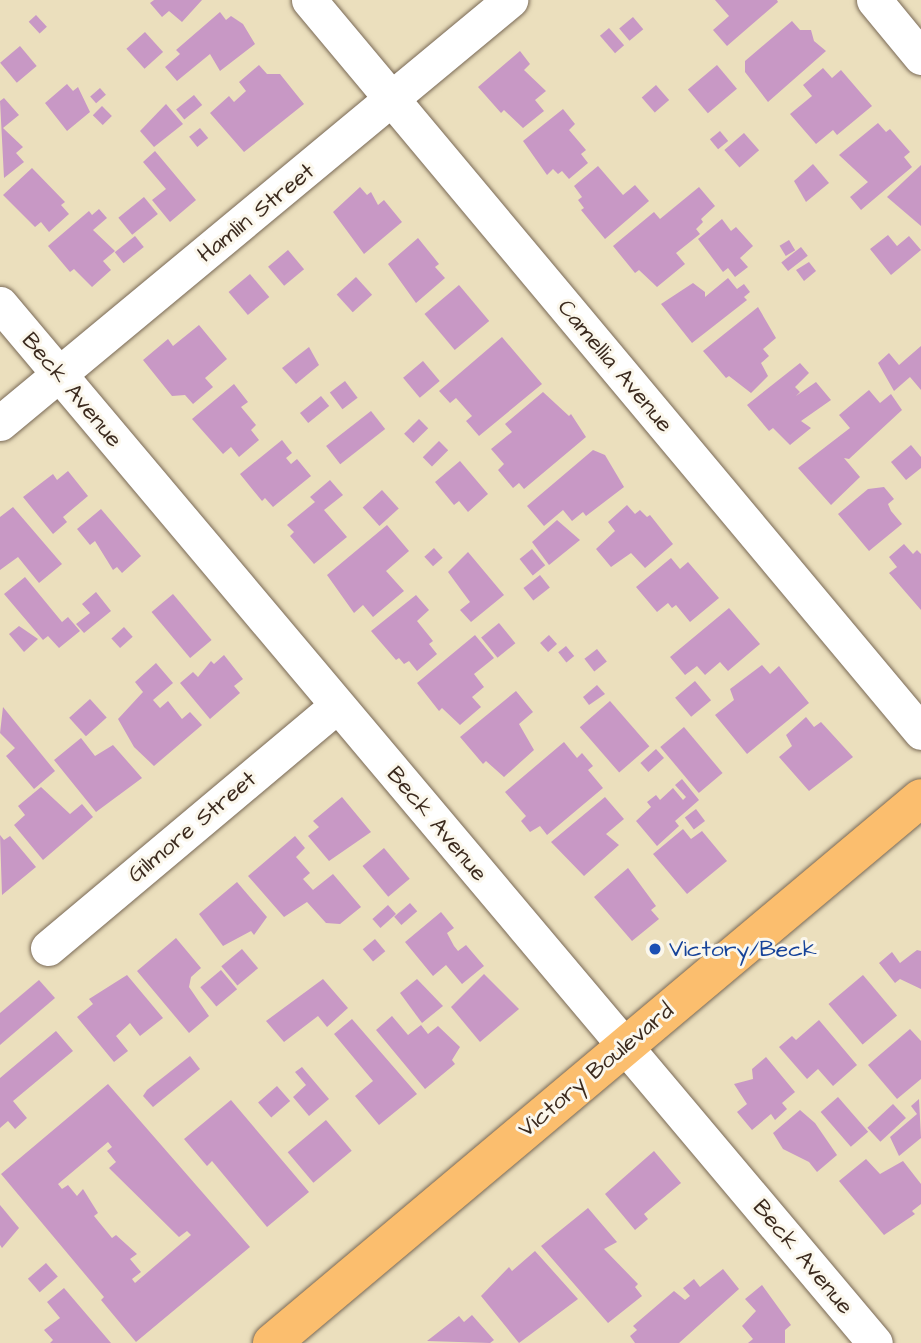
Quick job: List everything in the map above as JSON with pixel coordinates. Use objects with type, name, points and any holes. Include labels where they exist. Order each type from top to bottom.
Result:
[{"type":"main road","name":"Victory Boulevard","points":[[272,1343],[921,798]]},
{"type":"street","name":"Camellia Avenue","points":[[309,0],[921,732]]},
{"type":"street","name":"Hamlin Street","points":[[0,424],[510,0]]},
{"type":"street","points":[[874,0],[921,57]]},
{"type":"street","name":"Beck Avenue","points":[[0,304],[875,1343]]},
{"type":"street","name":"Gilmore Street","points":[[47,948],[337,706]]},
{"type":"building","points":[[154,0],[202,0],[182,22],[169,11],[162,17],[150,3]]},
{"type":"building","points":[[715,0],[778,2],[727,46],[713,30],[729,16]]},
{"type":"building","points":[[220,12],[226,20],[231,16],[243,24],[255,44],[220,71],[210,54],[177,81],[165,67],[180,54],[176,50]]},
{"type":"building","points":[[36,15],[47,27],[40,34],[29,22]]},
{"type":"building","points":[[633,17],[643,29],[629,41],[619,29]]},
{"type":"building","points":[[792,21],[800,30],[811,30],[814,41],[826,51],[768,102],[745,72],[745,61]]},
{"type":"building","points":[[609,28],[624,45],[615,53],[600,36]]},
{"type":"building","points":[[145,32],[163,52],[144,69],[126,49]]},
{"type":"building","points":[[20,46],[37,66],[17,83],[0,63]]},
{"type":"building","points":[[520,51],[530,64],[524,70],[546,91],[535,100],[544,111],[523,128],[504,110],[501,113],[478,87]]},
{"type":"building","points":[[259,65],[267,74],[280,74],[304,104],[244,152],[210,113],[229,96],[234,102],[246,91],[239,82]]},
{"type":"building","points":[[717,65],[737,89],[708,113],[688,89]]},
{"type":"building","points":[[823,68],[832,78],[841,70],[872,106],[837,135],[833,130],[816,144],[790,114],[812,96],[803,85]]},
{"type":"building","points":[[67,84],[73,91],[78,87],[90,112],[67,131],[45,103]]},
{"type":"building","points":[[656,85],[669,100],[655,113],[642,97]]},
{"type":"building","points":[[100,88],[106,95],[96,103],[90,97]]},
{"type":"building","points":[[194,95],[202,105],[184,120],[176,109]]},
{"type":"building","points":[[4,98],[19,115],[3,128],[23,147],[16,153],[24,162],[4,178],[0,101]]},
{"type":"building","points":[[166,104],[183,124],[154,147],[140,131]]},
{"type":"building","points":[[102,106],[112,116],[103,125],[93,115]]},
{"type":"building","points":[[563,109],[575,124],[569,130],[586,150],[581,154],[588,163],[569,179],[562,171],[558,174],[553,169],[547,175],[523,141]]},
{"type":"building","points":[[878,123],[886,132],[890,129],[910,152],[904,157],[912,167],[861,210],[850,197],[868,182],[839,155]]},
{"type":"building","points":[[200,128],[208,138],[197,147],[189,137]]},
{"type":"building","points":[[720,131],[728,141],[718,149],[710,139]]},
{"type":"building","points":[[744,133],[759,150],[739,167],[724,150]]},
{"type":"building","points":[[155,151],[196,200],[170,222],[152,200],[166,189],[143,162]]},
{"type":"building","points":[[813,164],[829,183],[806,202],[794,181]]},
{"type":"building","points":[[921,165],[921,226],[887,197]]},
{"type":"building","points":[[598,166],[623,195],[635,185],[649,201],[605,239],[581,210],[584,208],[578,200],[582,197],[574,186]]},
{"type":"building","points":[[32,168],[65,202],[61,205],[69,214],[49,232],[41,222],[35,227],[3,195]]},
{"type":"building","points":[[360,187],[367,195],[371,192],[378,205],[384,200],[402,222],[364,254],[333,212]]},
{"type":"building","points":[[699,187],[715,206],[701,219],[703,222],[696,229],[700,234],[676,253],[685,264],[657,287],[639,270],[635,273],[613,246],[654,212],[660,219]]},
{"type":"building","points":[[144,197],[158,214],[132,235],[118,218]]},
{"type":"building","points":[[99,209],[107,218],[93,230],[115,251],[103,261],[111,270],[92,287],[74,269],[70,272],[48,246],[89,211],[92,215]]},
{"type":"building","points":[[722,219],[731,231],[736,227],[753,246],[740,258],[748,267],[735,277],[728,268],[723,272],[698,239]]},
{"type":"building","points":[[888,235],[897,246],[909,236],[921,250],[891,275],[870,249]]},
{"type":"building","points":[[135,236],[144,247],[124,263],[115,252]]},
{"type":"building","points":[[418,238],[439,264],[435,267],[445,278],[416,303],[388,264]]},
{"type":"building","points":[[789,240],[795,250],[786,256],[780,246]]},
{"type":"building","points":[[801,247],[808,256],[788,271],[781,262]]},
{"type":"building","points":[[288,250],[304,269],[284,286],[268,267]]},
{"type":"building","points":[[809,262],[816,271],[804,281],[796,270]]},
{"type":"building","points":[[250,274],[269,297],[248,315],[229,292]]},
{"type":"building","points":[[356,277],[372,295],[353,312],[337,294]]},
{"type":"building","points":[[728,278],[737,289],[744,284],[750,292],[744,297],[747,300],[692,343],[661,304],[693,283],[705,292],[705,297]]},
{"type":"building","points":[[459,285],[489,321],[455,350],[425,314]]},
{"type":"building","points":[[758,307],[776,338],[763,349],[769,356],[761,363],[768,376],[751,393],[729,376],[726,378],[703,351]]},
{"type":"building","points":[[199,325],[227,359],[205,378],[213,387],[193,404],[185,395],[172,396],[143,360],[168,339],[173,346]]},
{"type":"building","points":[[502,337],[542,384],[479,436],[466,421],[472,416],[456,398],[450,403],[439,391]]},
{"type":"building","points":[[921,346],[921,390],[910,377],[894,391],[878,363],[889,353],[899,365]]},
{"type":"building","points":[[309,347],[319,365],[296,384],[282,368]]},
{"type":"building","points":[[423,361],[440,381],[420,398],[403,378]]},
{"type":"building","points":[[800,363],[809,373],[795,387],[800,392],[796,396],[816,382],[831,400],[801,421],[811,428],[790,445],[773,428],[769,431],[747,405]]},
{"type":"building","points":[[345,381],[358,398],[342,409],[330,392]]},
{"type":"building","points":[[234,384],[248,402],[241,407],[256,425],[251,430],[259,440],[239,457],[231,447],[223,454],[192,419]]},
{"type":"building","points":[[869,390],[880,403],[891,394],[902,410],[849,459],[844,458],[860,477],[831,505],[798,468],[850,428],[839,415]]},
{"type":"building","points":[[543,392],[569,416],[571,414],[586,437],[524,489],[519,483],[513,488],[498,470],[504,464],[491,449],[512,432],[505,424]]},
{"type":"building","points":[[321,396],[329,406],[308,423],[300,413]]},
{"type":"building","points":[[371,411],[385,429],[340,464],[326,446]]},
{"type":"building","points":[[419,419],[428,428],[413,443],[404,434]]},
{"type":"building","points":[[282,440],[292,453],[286,458],[291,464],[297,459],[311,476],[273,507],[265,498],[262,501],[240,474]]},
{"type":"building","points":[[439,441],[448,450],[432,466],[423,457]]},
{"type":"building","points":[[911,445],[921,457],[921,468],[906,480],[891,462]]},
{"type":"building","points":[[593,450],[605,455],[624,487],[586,516],[583,512],[572,521],[563,510],[544,526],[527,506]]},
{"type":"building","points":[[460,461],[488,494],[468,512],[459,501],[454,505],[435,482]]},
{"type":"building","points":[[68,471],[88,496],[63,517],[67,522],[53,534],[23,497],[53,474],[57,480]]},
{"type":"building","points":[[330,480],[343,495],[324,510],[347,537],[314,564],[290,536],[294,532],[287,525],[315,502],[310,497]]},
{"type":"building","points":[[884,487],[894,499],[888,504],[891,511],[902,524],[869,551],[838,514],[868,489]]},
{"type":"building","points":[[382,490],[399,509],[379,526],[363,507]]},
{"type":"building","points":[[627,505],[635,514],[640,510],[647,517],[650,515],[673,544],[645,568],[631,553],[611,567],[596,549],[615,531],[608,522]]},
{"type":"building","points":[[13,507],[62,564],[39,583],[18,557],[0,570],[0,517]]},
{"type":"building","points":[[101,509],[141,556],[122,573],[117,567],[113,570],[95,541],[90,545],[77,529]]},
{"type":"building","points":[[557,520],[580,540],[549,565],[532,542]]},
{"type":"building","points":[[387,525],[409,551],[386,571],[404,591],[373,617],[363,605],[354,613],[327,575]]},
{"type":"building","points":[[904,544],[913,554],[917,550],[921,554],[921,610],[889,573],[897,567],[889,557]]},
{"type":"building","points":[[434,548],[443,558],[433,566],[424,557]]},
{"type":"building","points":[[532,549],[545,565],[533,575],[520,559]]},
{"type":"building","points":[[468,552],[504,595],[471,622],[460,610],[470,602],[448,572]]},
{"type":"building","points":[[671,558],[680,569],[688,562],[719,598],[690,622],[676,605],[672,608],[668,603],[657,612],[636,587]]},
{"type":"building","points":[[540,575],[550,588],[533,601],[523,588]]},
{"type":"building","points":[[25,577],[62,622],[68,617],[80,631],[59,648],[48,636],[43,640],[4,594]]},
{"type":"building","points":[[96,592],[111,611],[84,633],[76,624],[90,613],[82,604]]},
{"type":"building","points":[[173,594],[212,640],[190,658],[152,612]]},
{"type":"building","points":[[416,595],[429,610],[417,621],[433,641],[429,644],[437,654],[417,671],[409,661],[404,664],[399,658],[396,660],[371,631]]},
{"type":"building","points":[[729,608],[760,644],[728,671],[720,662],[705,675],[697,666],[685,675],[670,657]]},
{"type":"building","points":[[499,623],[515,643],[497,658],[481,637]]},
{"type":"building","points":[[19,626],[38,639],[24,652],[9,634]]},
{"type":"building","points":[[124,627],[133,637],[120,648],[111,638]]},
{"type":"building","points":[[475,635],[494,658],[474,674],[484,687],[472,697],[481,707],[460,725],[442,708],[439,711],[417,683]]},
{"type":"building","points":[[549,635],[557,644],[548,652],[540,643]]},
{"type":"building","points":[[566,646],[574,656],[566,662],[558,652]]},
{"type":"building","points":[[597,649],[607,662],[594,671],[584,659]]},
{"type":"building","points":[[224,655],[243,679],[234,686],[240,693],[210,719],[180,683],[193,672],[198,677],[211,661],[214,664]]},
{"type":"building","points":[[156,663],[173,683],[153,700],[160,708],[168,701],[182,719],[190,712],[202,725],[154,766],[134,747],[118,719],[143,692],[135,682]]},
{"type":"building","points":[[762,665],[770,674],[779,666],[809,703],[747,754],[715,715],[734,700],[730,689]]},
{"type":"building","points":[[695,681],[711,700],[691,717],[675,698]]},
{"type":"building","points":[[597,685],[605,694],[589,705],[583,697]]},
{"type":"building","points":[[516,691],[533,712],[519,724],[534,750],[504,777],[486,761],[483,764],[460,737]]},
{"type":"building","points":[[90,699],[107,718],[86,736],[69,718]]},
{"type":"building","points":[[610,701],[649,746],[619,773],[580,727]]},
{"type":"building","points":[[3,707],[55,771],[34,789],[6,756],[15,748],[0,733]]},
{"type":"building","points":[[806,717],[814,727],[821,722],[853,757],[809,791],[779,757],[792,746],[786,735]]},
{"type":"building","points":[[684,727],[723,773],[699,793],[660,747]]},
{"type":"building","points":[[81,738],[95,756],[113,745],[142,778],[96,812],[54,760]]},
{"type":"building","points":[[564,742],[577,758],[582,753],[593,766],[588,770],[603,788],[547,835],[540,826],[530,832],[521,821],[526,816],[505,792]]},
{"type":"building","points":[[656,749],[664,758],[648,772],[640,763]]},
{"type":"building","points":[[682,779],[699,800],[675,821],[679,826],[657,846],[636,821],[651,807],[647,802],[656,795],[660,800],[673,788],[683,800],[686,797],[675,785]]},
{"type":"building","points":[[41,787],[70,814],[82,804],[93,817],[43,860],[14,825],[25,815],[18,806]]},
{"type":"building","points":[[342,797],[371,832],[329,861],[308,836],[319,827],[313,821]]},
{"type":"building","points":[[605,797],[624,819],[606,834],[619,845],[584,876],[551,842]]},
{"type":"building","points":[[696,809],[705,821],[694,829],[685,817]]},
{"type":"building","points":[[683,829],[691,839],[702,831],[727,861],[687,894],[653,854]]},
{"type":"building","points":[[0,835],[4,840],[10,836],[36,867],[2,895]]},
{"type":"building","points":[[295,836],[305,848],[296,857],[310,873],[303,879],[313,890],[333,874],[361,907],[340,924],[326,923],[307,902],[284,917],[248,876]]},
{"type":"building","points":[[384,848],[410,879],[388,897],[363,866]]},
{"type":"building","points":[[628,868],[656,906],[651,910],[659,919],[632,941],[594,897]]},
{"type":"building","points":[[237,882],[267,917],[254,935],[251,931],[223,946],[199,914]]},
{"type":"building","points":[[410,903],[417,911],[401,925],[394,917]]},
{"type":"building","points":[[388,905],[396,914],[380,928],[372,919]]},
{"type":"building","points":[[441,912],[454,928],[447,933],[454,946],[458,951],[466,945],[484,966],[462,984],[446,965],[433,976],[405,942]]},
{"type":"building","points":[[176,938],[201,968],[191,977],[189,987],[209,1016],[189,1033],[137,971]]},
{"type":"building","points":[[375,939],[385,951],[373,962],[363,949]]},
{"type":"building","points":[[242,949],[258,968],[237,986],[221,966]]},
{"type":"building","points":[[917,950],[921,951],[921,989],[900,979],[895,983],[879,963],[892,952],[900,963]]},
{"type":"building","points":[[221,970],[237,989],[216,1007],[200,987]]},
{"type":"building","points":[[484,974],[519,1009],[480,1042],[451,1007]]},
{"type":"building","points":[[127,975],[163,1018],[140,1036],[130,1023],[116,1036],[128,1051],[114,1062],[77,1017],[93,1004],[89,999]]},
{"type":"building","points":[[863,975],[897,1016],[863,1045],[829,1004]]},
{"type":"building","points":[[323,979],[348,1008],[327,1027],[318,1016],[284,1042],[266,1021]]},
{"type":"building","points":[[417,979],[443,1006],[422,1023],[400,993]]},
{"type":"building","points":[[39,980],[55,998],[0,1045],[0,1013]]},
{"type":"building","points":[[392,1016],[408,1035],[421,1025],[428,1034],[438,1026],[460,1047],[452,1060],[455,1064],[425,1089],[376,1030]]},
{"type":"building","points":[[352,1019],[417,1094],[379,1125],[355,1096],[373,1081],[334,1034]]},
{"type":"building","points":[[819,1020],[857,1065],[833,1086],[818,1069],[807,1079],[779,1047],[792,1036],[796,1040]]},
{"type":"building","points":[[910,1029],[921,1041],[921,1079],[897,1099],[868,1065]]},
{"type":"building","points":[[56,1031],[73,1051],[13,1101],[27,1118],[15,1129],[8,1121],[0,1128],[0,1078]]},
{"type":"building","points":[[190,1056],[200,1069],[153,1107],[143,1096],[147,1090]]},
{"type":"building","points":[[766,1057],[795,1092],[782,1103],[787,1109],[775,1120],[771,1114],[752,1130],[737,1112],[747,1104],[734,1084],[753,1079],[752,1069]]},
{"type":"building","points":[[302,1067],[329,1099],[309,1116],[293,1097],[306,1085],[295,1072]]},
{"type":"building","points":[[108,1084],[250,1247],[136,1342],[101,1300],[104,1297],[1,1174]],"holes":[[[108,1142],[112,1147],[107,1151],[116,1162],[109,1168],[179,1237],[187,1231],[191,1235],[135,1283],[132,1279],[141,1272],[130,1259],[137,1254],[116,1235],[112,1238],[94,1216],[98,1213],[83,1189],[77,1196],[68,1185],[62,1189],[58,1184]]]},
{"type":"building","points":[[277,1086],[290,1101],[271,1117],[258,1102]]},
{"type":"building","points":[[838,1097],[868,1132],[851,1147],[821,1112]]},
{"type":"building","points":[[919,1099],[921,1138],[899,1156],[890,1137],[917,1114],[911,1106]]},
{"type":"building","points":[[231,1100],[309,1192],[267,1227],[212,1161],[207,1166],[184,1139]]},
{"type":"building","points":[[893,1104],[906,1118],[880,1142],[867,1128]]},
{"type":"building","points":[[800,1110],[815,1123],[837,1155],[817,1172],[809,1162],[783,1149],[773,1133]]},
{"type":"building","points":[[326,1120],[352,1151],[313,1183],[288,1152]]},
{"type":"building","points":[[654,1151],[681,1183],[644,1214],[648,1219],[635,1230],[605,1194]]},
{"type":"building","points":[[866,1159],[880,1174],[903,1161],[921,1184],[921,1204],[912,1211],[915,1214],[884,1235],[839,1181]]},
{"type":"building","points":[[0,1205],[19,1228],[2,1248],[0,1245]]},
{"type":"building","points":[[588,1208],[617,1242],[604,1249],[638,1284],[635,1287],[642,1296],[608,1323],[541,1246]]},
{"type":"building","points":[[535,1251],[578,1299],[519,1343],[481,1296],[509,1267],[512,1271]]},
{"type":"building","points":[[46,1263],[58,1277],[40,1292],[28,1279]]},
{"type":"building","points":[[723,1269],[739,1289],[679,1343],[635,1343],[630,1336],[637,1330],[633,1326],[674,1291],[685,1300],[690,1296],[683,1288],[694,1279],[700,1287]]},
{"type":"building","points":[[762,1285],[791,1325],[785,1330],[785,1343],[748,1343],[753,1339],[742,1326],[756,1311],[745,1299]]},
{"type":"building","points":[[64,1288],[111,1343],[50,1343],[53,1340],[44,1330],[60,1318],[47,1302]]},
{"type":"building","points":[[472,1315],[494,1340],[490,1343],[427,1341],[459,1316],[464,1322]]},
{"type":"place","name":"Victory/Beck","points":[[655,949]]}]
